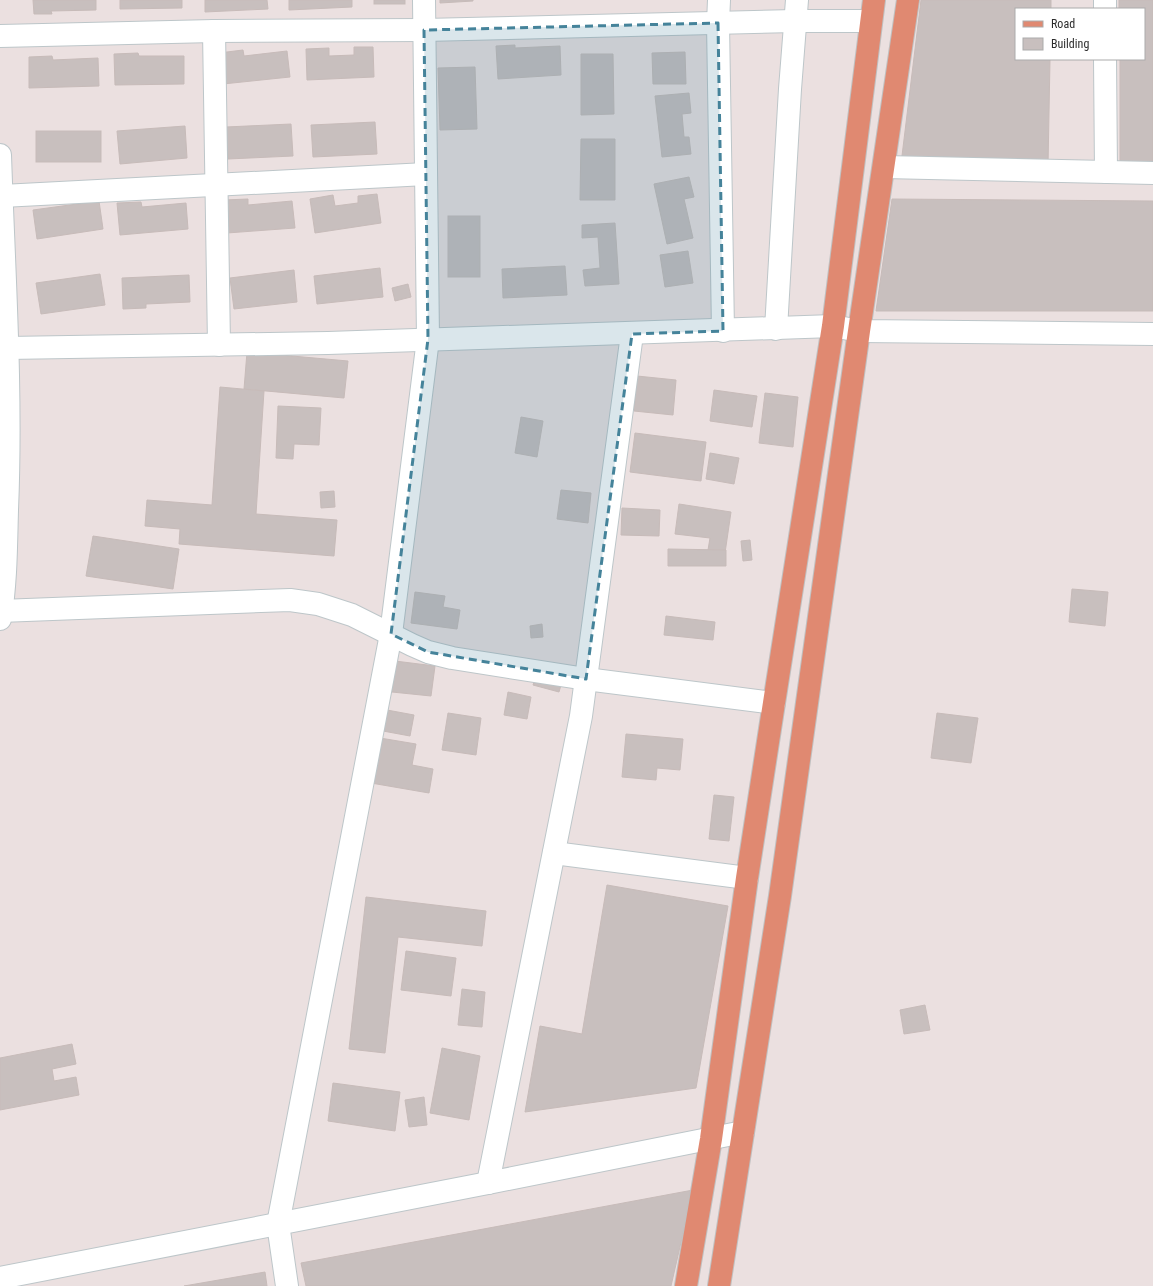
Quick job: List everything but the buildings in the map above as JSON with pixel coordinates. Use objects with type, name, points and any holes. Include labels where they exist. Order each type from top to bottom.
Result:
[{"type":"main road","points":[[719,1286],[780,896],[859,331],[908,0]]},
{"type":"main road","points":[[686,1286],[712,1139],[747,878],[834,326],[873,10]]},
{"type":"street","points":[[287,1286],[278,1224],[391,634],[428,339],[424,0]]},
{"type":"street","points":[[719,0],[718,23],[723,331]]},
{"type":"street","points":[[776,329],[796,10]]},
{"type":"street","points":[[0,36],[214,31],[424,30],[718,23],[796,10],[873,10]]},
{"type":"street","points":[[214,31],[219,345]]},
{"type":"street","points":[[1105,60],[1106,172]]},
{"type":"street","points":[[0,155],[9,452],[0,614],[290,600],[318,604],[352,615],[428,652],[452,658],[586,679],[774,702]]},
{"type":"street","points":[[884,167],[1153,172]]},
{"type":"street","points":[[2,196],[426,174]]},
{"type":"street","points":[[7,348],[328,343],[723,331],[834,326],[859,331],[1153,334]]},
{"type":"street","points":[[488,1183],[581,716],[632,334]]},
{"type":"street","points":[[554,853],[747,878]]},
{"type":"street","points":[[0,1278],[743,1132]]},
{"type":"highlighted area","points":[[718,23],[723,331],[632,334],[586,679],[428,652],[391,634],[428,339],[424,30]]}]
